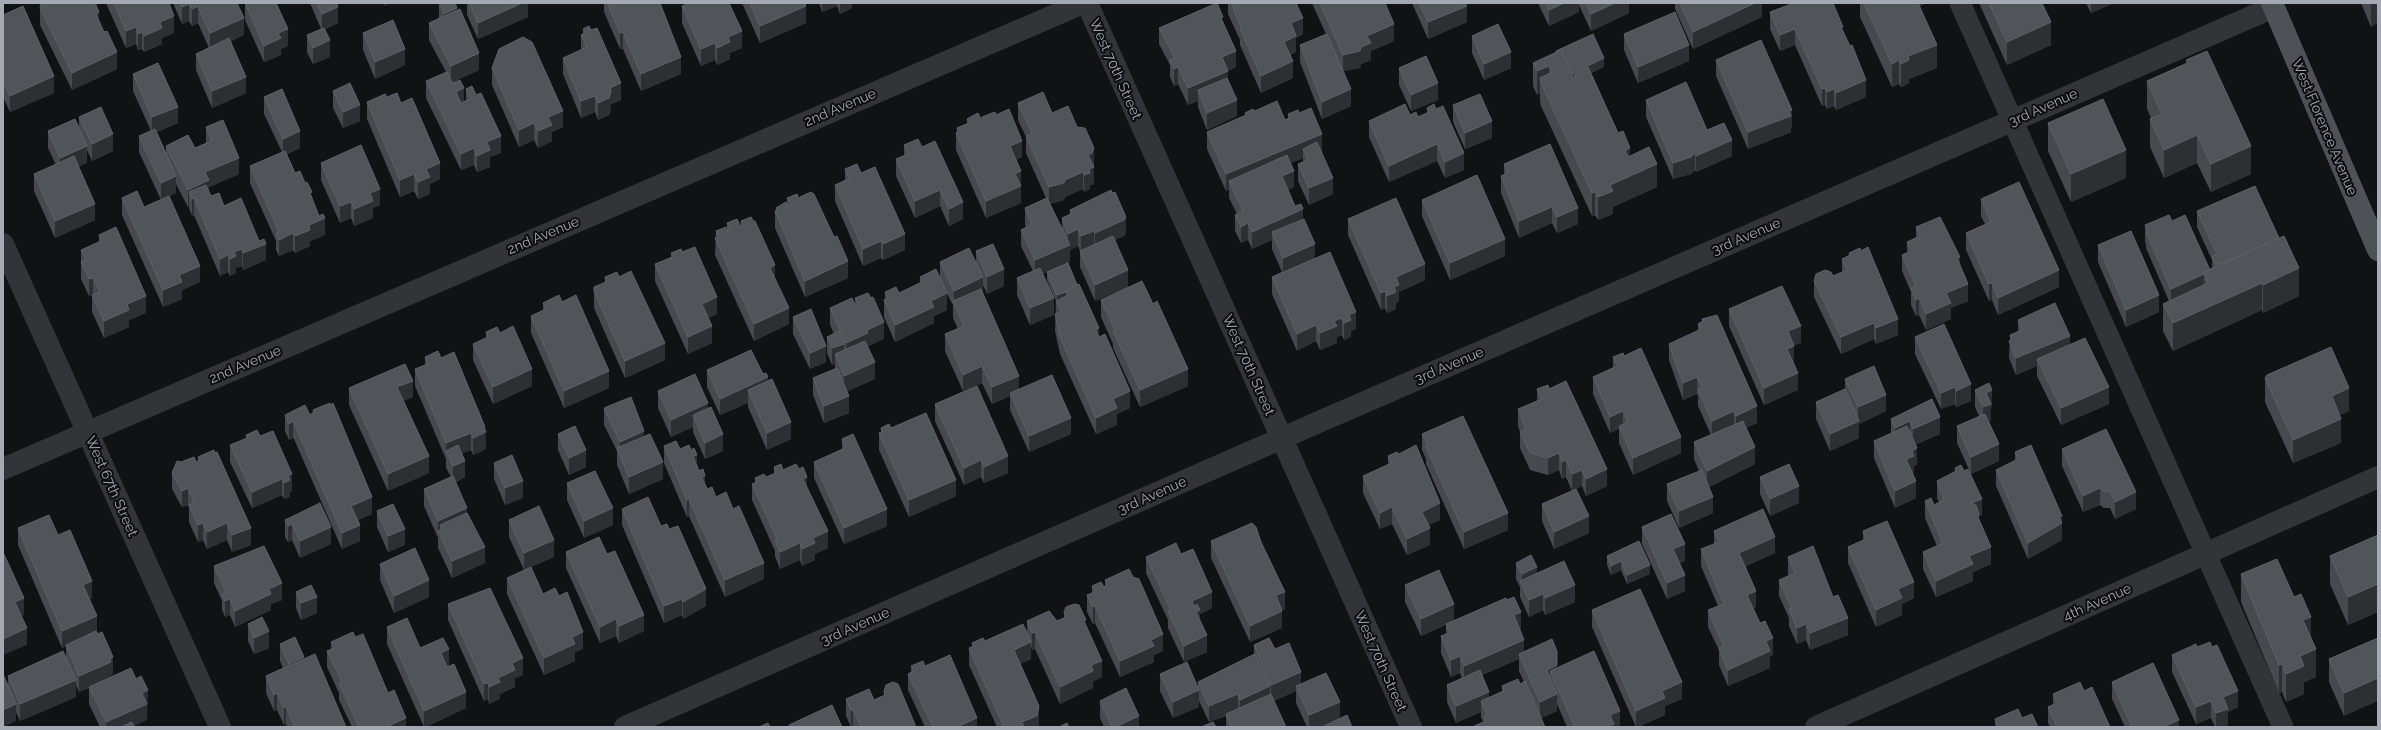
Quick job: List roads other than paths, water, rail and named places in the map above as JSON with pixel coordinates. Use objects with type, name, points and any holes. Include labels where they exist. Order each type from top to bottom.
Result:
[{"type":"main road","name":"West Florence Avenue","points":[[2273,5],[2378,250]]},
{"type":"street","name":"2nd Avenue","points":[[3,469],[1083,3]]},
{"type":"street","name":"West 70th Street","points":[[1086,3],[1411,727]]},
{"type":"street","name":"3rd Avenue","points":[[625,727],[2273,5]]},
{"type":"street","name":"West 67th Street","points":[[3,244],[220,727]]},
{"type":"street","name":"4th Avenue","points":[[1816,727],[2378,477]]},
{"type":"lane","points":[[1960,3],[2283,727]]}]
